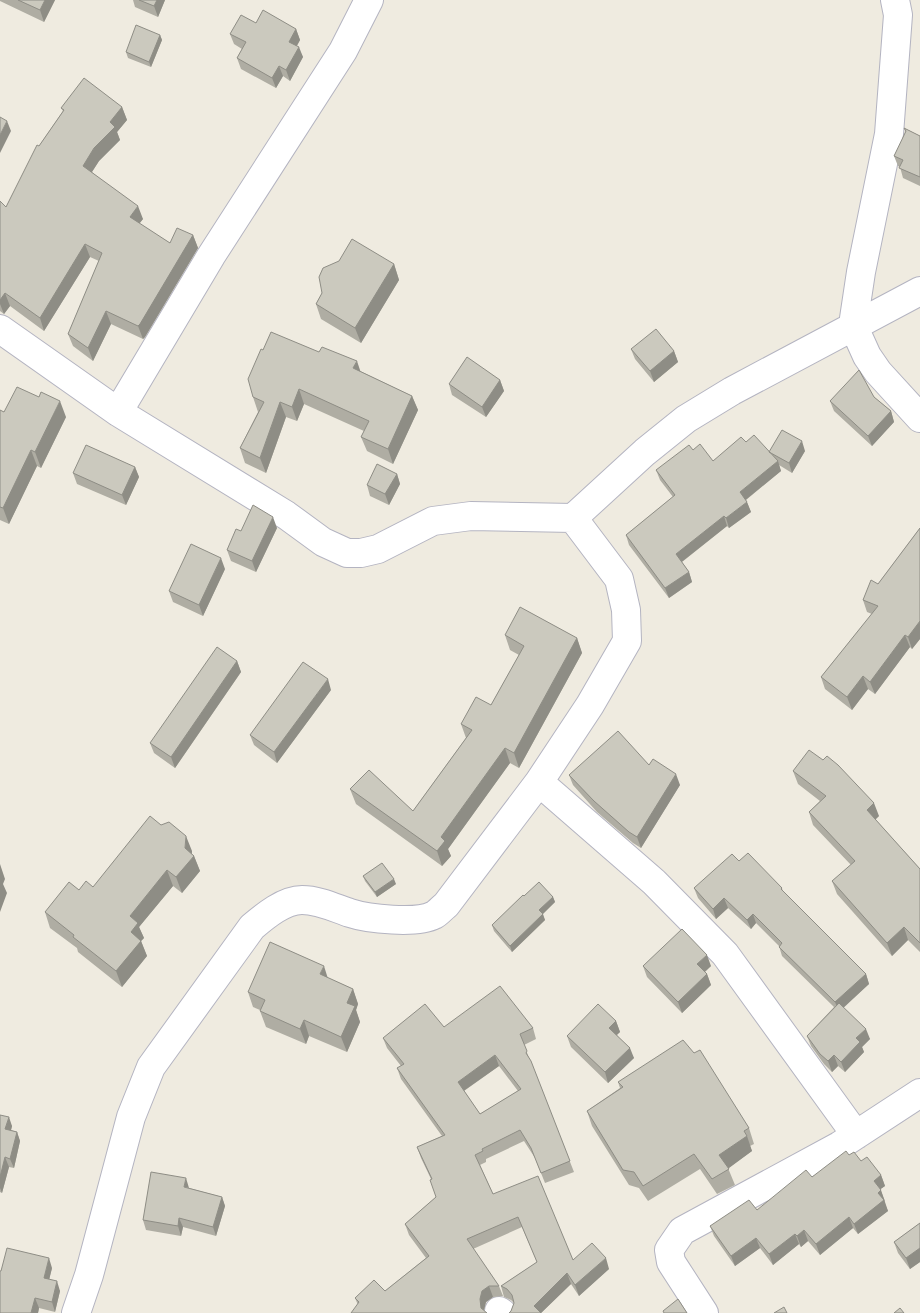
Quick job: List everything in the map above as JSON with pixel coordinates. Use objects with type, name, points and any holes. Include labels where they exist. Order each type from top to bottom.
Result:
[{"type":"street","points":[[118,412],[211,256],[343,51],[369,0]]},
{"type":"street","points":[[895,0],[898,15],[889,134],[861,272],[853,325],[867,356],[878,372],[920,418]]},
{"type":"street","points":[[0,329],[118,412],[286,515],[323,542],[347,553],[361,553],[378,549],[432,522],[442,520],[471,516],[573,518],[645,452],[686,419],[732,391],[920,291]]},
{"type":"street","points":[[76,1313],[89,1275],[131,1118],[152,1067],[252,927],[270,911],[301,900],[327,904],[352,914],[387,920],[424,919],[434,915],[446,905],[539,782],[590,705],[627,641],[626,610],[618,579],[573,518]]},
{"type":"street","points":[[539,782],[654,882],[726,954],[856,1136]]},
{"type":"street","points":[[704,1313],[671,1262],[669,1250],[682,1231],[856,1136],[920,1093]]},
{"type":"building","points":[[18,0],[45,0],[40,10]]},
{"type":"building","points":[[139,0],[157,0],[154,6]]},
{"type":"building","points":[[263,10],[296,29],[289,42],[299,47],[286,70],[279,66],[272,78],[237,58],[246,42],[230,34],[241,15],[256,23]]},
{"type":"building","points":[[136,25],[160,35],[149,62],[126,52]]},
{"type":"building","points":[[84,78],[122,107],[110,122],[115,127],[94,148],[83,166],[138,206],[130,217],[170,243],[177,228],[193,235],[140,324],[138,326],[106,311],[88,348],[68,334],[102,253],[85,244],[40,318],[5,293],[0,300],[0,201],[6,207],[37,145],[39,146],[64,110],[61,108]]},
{"type":"building","points":[[0,117],[7,121],[0,135]]},
{"type":"building","points":[[904,128],[920,136],[920,177],[899,168],[903,160],[894,156],[906,131]]},
{"type":"building","points":[[352,239],[394,264],[355,328],[316,304],[322,293],[319,277],[323,268],[339,261]]},
{"type":"building","points":[[656,329],[674,351],[650,371],[631,349]]},
{"type":"building","points":[[271,332],[319,352],[322,347],[357,361],[353,368],[412,396],[388,449],[361,437],[369,421],[299,389],[292,407],[280,402],[260,458],[240,448],[264,402],[253,397],[248,379],[261,349],[263,350]]},
{"type":"building","points":[[467,357],[500,380],[482,407],[449,384]]},
{"type":"building","points":[[859,370],[874,397],[891,411],[868,436],[830,401]]},
{"type":"building","points":[[17,387],[39,397],[41,392],[60,401],[35,452],[31,450],[3,508],[0,507],[0,410],[4,412]]},
{"type":"building","points":[[782,430],[802,441],[789,463],[769,452]]},
{"type":"building","points":[[754,435],[778,461],[740,492],[747,502],[726,518],[724,516],[676,554],[689,572],[665,588],[626,535],[675,495],[656,470],[689,445],[693,450],[700,444],[713,461],[741,437],[746,442]]},
{"type":"building","points":[[86,445],[135,467],[122,495],[73,473]]},
{"type":"building","points":[[377,464],[397,474],[385,494],[367,485]]},
{"type":"building","points":[[253,505],[273,517],[252,561],[227,550],[236,529],[241,531]]},
{"type":"building","points":[[920,528],[920,621],[908,637],[905,635],[870,682],[863,676],[847,697],[821,677],[878,606],[863,600],[871,580],[878,584]]},
{"type":"building","points":[[191,544],[221,558],[199,605],[169,591]]},
{"type":"building","points":[[520,607],[577,638],[514,753],[505,748],[441,837],[445,841],[437,851],[350,789],[369,770],[413,811],[472,730],[461,724],[476,697],[491,705],[524,646],[505,635]]},
{"type":"building","points":[[217,647],[237,661],[171,757],[150,743]]},
{"type":"building","points":[[303,662],[328,679],[274,752],[250,735]]},
{"type":"building","points":[[618,731],[649,765],[653,759],[676,774],[637,837],[594,801],[569,775]]},
{"type":"building","points":[[809,750],[823,760],[827,756],[874,803],[867,810],[920,869],[920,943],[904,927],[887,943],[832,881],[855,861],[809,812],[826,796],[793,771]]},
{"type":"building","points":[[150,816],[161,825],[169,822],[186,836],[185,848],[194,856],[176,877],[167,870],[130,916],[138,923],[131,932],[141,941],[116,971],[45,912],[69,882],[79,890],[86,881],[93,887]]},
{"type":"building","points":[[748,853],[781,889],[866,974],[835,1002],[779,947],[782,943],[753,914],[747,920],[724,898],[713,909],[694,888],[732,854],[739,861]]},
{"type":"building","points":[[382,863],[394,879],[375,892],[363,876]]},
{"type":"building","points":[[539,882],[553,897],[539,910],[543,914],[510,946],[492,925]]},
{"type":"building","points":[[682,929],[707,955],[697,964],[707,974],[678,1002],[643,966]]},
{"type":"building","points":[[270,942],[324,966],[320,974],[353,989],[347,1003],[355,1006],[341,1037],[304,1020],[300,1029],[260,1011],[265,1000],[248,992]]},
{"type":"building","points":[[500,986],[533,1028],[520,1034],[570,1161],[541,1173],[531,1148],[520,1130],[482,1149],[483,1151],[475,1155],[493,1194],[538,1176],[573,1260],[592,1243],[606,1258],[575,1285],[567,1273],[534,1306],[541,1313],[509,1313],[514,1303],[512,1295],[501,1286],[537,1262],[518,1217],[467,1239],[499,1286],[489,1286],[482,1291],[480,1299],[481,1308],[487,1313],[351,1313],[359,1302],[355,1298],[374,1280],[385,1291],[429,1256],[405,1224],[436,1197],[430,1180],[432,1179],[417,1147],[445,1135],[397,1068],[404,1064],[383,1038],[425,1004],[444,1027]],"holes":[[[495,1055],[521,1089],[480,1114],[458,1082]]]},
{"type":"building","points":[[839,1003],[866,1029],[856,1038],[860,1042],[841,1062],[834,1055],[828,1061],[820,1054],[807,1036]]},
{"type":"building","points":[[598,1004],[616,1021],[609,1028],[630,1048],[605,1072],[567,1036]]},
{"type":"building","points":[[683,1040],[694,1053],[700,1050],[749,1128],[744,1131],[747,1136],[719,1155],[729,1169],[712,1179],[694,1154],[643,1186],[634,1172],[623,1170],[587,1111],[623,1087],[618,1082]]},
{"type":"building","points":[[0,1115],[9,1117],[5,1129],[17,1132],[10,1159],[5,1157],[0,1177]]},
{"type":"building","points":[[846,1151],[849,1155],[854,1152],[861,1161],[867,1157],[881,1175],[874,1181],[881,1190],[878,1193],[884,1200],[854,1224],[849,1217],[816,1244],[804,1230],[797,1236],[795,1234],[769,1254],[756,1238],[731,1256],[710,1226],[749,1200],[757,1210],[806,1170],[812,1177]]},
{"type":"building","points":[[151,1172],[186,1178],[184,1187],[222,1197],[213,1227],[179,1218],[178,1226],[143,1220]]},
{"type":"building","points":[[920,1223],[920,1248],[906,1258],[894,1242]]},
{"type":"building","points":[[7,1248],[49,1258],[44,1278],[57,1281],[52,1302],[35,1298],[31,1313],[0,1313],[0,1271]]},
{"type":"building","points":[[678,1299],[687,1313],[664,1313],[663,1311]]},
{"type":"building","points":[[784,1307],[787,1313],[774,1313]]},
{"type":"building","points":[[900,1308],[904,1313],[894,1313]]}]
